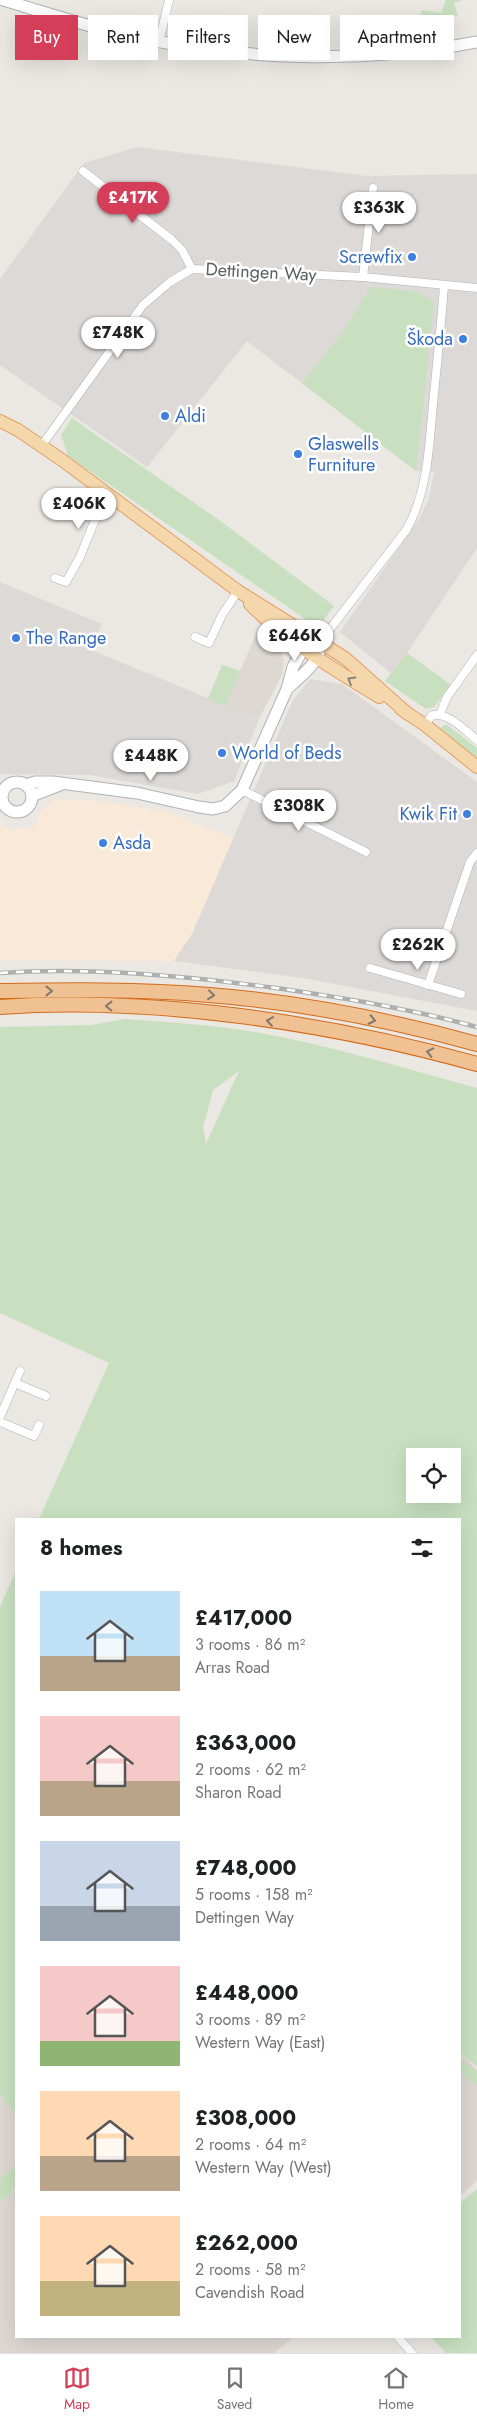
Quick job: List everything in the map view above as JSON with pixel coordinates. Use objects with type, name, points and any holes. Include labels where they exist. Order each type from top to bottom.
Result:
[{"type":"highway","points":[[0,991],[145,991],[210,995],[354,1016],[477,1044]]},
{"type":"highway","points":[[0,1007],[113,1006],[207,1012],[360,1036],[477,1064]]},
{"type":"main road","points":[[0,421],[42,445],[238,591],[345,658],[408,714]]},
{"type":"main road","points":[[238,591],[263,618],[303,649],[425,725],[477,768]]},
{"type":"street","points":[[3,0],[112,32],[159,42],[228,52],[334,56],[418,52],[477,42]]},
{"type":"street","points":[[159,42],[169,0]]},
{"type":"street","points":[[83,171],[172,240],[182,250],[192,269]]},
{"type":"street","points":[[363,277],[373,188]]},
{"type":"street","points":[[358,207],[371,208]]},
{"type":"street","name":"Dettingen Way","points":[[42,445],[144,305],[170,282],[192,269],[363,277],[477,288]]},
{"type":"street","points":[[287,689],[318,658],[321,652],[320,642],[407,529],[417,511],[425,482],[444,286]]},
{"type":"street","points":[[55,578],[66,582],[80,557],[106,493]]},
{"type":"street","points":[[195,637],[209,643],[222,615],[238,591]]},
{"type":"street","points":[[61,785],[32,796],[28,806],[20,811],[9,810],[2,803],[3,786],[15,782],[26,785],[35,782],[137,793],[213,809],[225,806],[242,790],[287,689],[293,667],[303,649],[309,643],[320,642]]},
{"type":"street","points":[[440,714],[447,697],[477,655]]},
{"type":"street","points":[[425,725],[432,715],[440,714],[452,720],[477,740]]},
{"type":"street","points":[[26,785],[32,796]]},
{"type":"street","points":[[242,790],[366,852]]},
{"type":"street","points":[[428,985],[470,862],[477,853]]},
{"type":"street","points":[[370,968],[461,994]]},
{"type":"street","points":[[0,1417],[20,1371]]},
{"type":"street","points":[[15,1383],[46,1396]]},
{"type":"street","points":[[0,1422],[34,1436],[39,1425]]},
{"type":"street","points":[[399,2338],[412,2353]]},
{"type":"shaded area","points":[[137,147],[367,176],[477,174],[477,548],[407,653],[391,673],[340,632],[419,519],[429,499],[434,472],[416,471],[247,341],[147,467],[0,365],[0,279],[84,163]]},
{"type":"shaded area","points":[[0,582],[102,624],[91,650],[259,719],[234,781],[198,794],[90,775],[0,774]]},
{"type":"shaded area","points":[[261,623],[277,637],[284,661],[282,675],[259,719],[208,699],[222,665],[240,671]]},
{"type":"shaded area","points":[[310,679],[342,684],[477,782],[477,1011],[303,978],[174,961],[192,934],[292,702]]},
{"type":"shaded area","points":[[55,799],[89,800],[165,811],[235,839],[192,934],[174,961],[0,960],[0,820],[4,828],[33,829],[40,812]]},
{"type":"shaded area","points":[[461,2054],[477,2070],[477,2181],[461,2195]]},
{"type":"shaded area","points":[[0,2094],[15,2114],[15,2166],[0,2179]]},
{"type":"shaded area","points":[[15,2189],[15,2338],[293,2338],[274,2353],[0,2353],[0,2202]]},
{"type":"green space","points":[[446,0],[462,0],[454,3],[458,15],[454,17],[454,15],[420,15],[422,10],[441,13]]},
{"type":"green space","points":[[371,287],[418,292],[434,302],[416,471],[302,383],[339,337]]},
{"type":"green space","points":[[72,418],[219,520],[334,606],[323,621],[314,625],[68,456],[61,435]]},
{"type":"green space","points":[[407,653],[451,685],[434,707],[426,709],[385,681]]},
{"type":"green space","points":[[222,665],[240,671],[225,706],[208,699]]},
{"type":"green space","points":[[446,724],[477,748],[477,759],[440,728]]},
{"type":"green space","points":[[125,1019],[255,1032],[339,1050],[477,1088],[477,2067],[461,2054],[461,1518],[39,1518],[109,1363],[0,1313],[0,1027],[91,1025]],"holes":[[[239,1071],[206,1144],[203,1127],[213,1090]]]},
{"type":"green space","points":[[15,1572],[15,2114],[0,2094],[0,1607]]},
{"type":"green space","points":[[461,2059],[477,2072],[477,2085],[461,2073]]},
{"type":"green space","points":[[15,2166],[15,2189],[0,2202],[0,2179]]},
{"type":"green space","points":[[477,2189],[477,2353],[446,2353],[432,2338],[461,2338],[461,2202]]},
{"type":"railway","points":[[0,973],[35,971],[104,972],[207,980],[276,988],[352,1000],[402,1009],[477,1027]]},
{"type":"place","name":"Screwfix","points":[[412,257]]},
{"type":"place","name":"Škoda","points":[[463,339]]},
{"type":"place","name":"Aldi","points":[[165,416]]},
{"type":"place","name":"Glaswells Furniture","points":[[298,454]]},
{"type":"place","name":"The Range","points":[[16,638]]},
{"type":"place","name":"World of Beds","points":[[222,753]]},
{"type":"place","name":"Kwik Fit","points":[[467,814]]},
{"type":"place","name":"Asda","points":[[103,843]]}]
